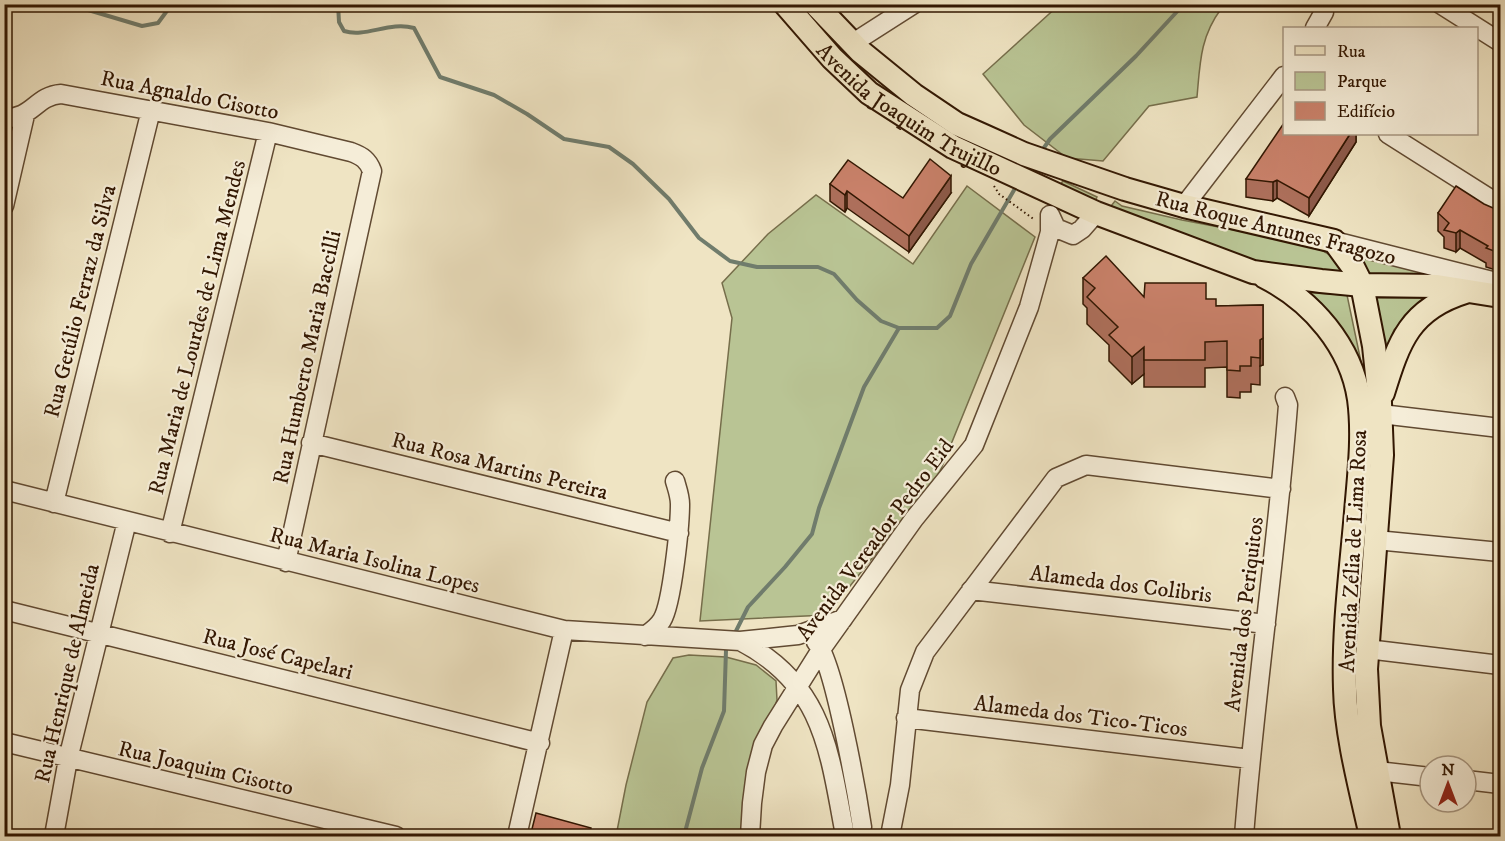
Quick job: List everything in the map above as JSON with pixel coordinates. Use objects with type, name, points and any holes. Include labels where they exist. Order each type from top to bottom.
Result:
[{"type":"main road","name":"Avenida Joaquim Trujillo","points":[[785,4],[832,58],[869,93],[1007,185],[1046,190],[1096,213]]},
{"type":"main road","name":"Avenida Joaquim Trujillo","points":[[815,4],[853,43],[914,95],[957,124],[1024,154],[1060,167]]},
{"type":"main road","name":"Rua Roque Antunes Fragozo","points":[[1060,167],[1184,206],[1334,241]]},
{"type":"main road","points":[[1046,190],[1056,179],[1060,167]]},
{"type":"main road","points":[[1096,213],[1104,197],[1103,181]]},
{"type":"main road","name":"Rua Roque Antunes Fragozo","points":[[1096,213],[1252,272],[1362,285],[1430,285],[1500,296]]},
{"type":"main road","name":"Avenida Zélia de Lima Rosa","points":[[1334,241],[1353,267],[1362,285],[1374,346],[1381,408],[1382,455],[1366,669],[1369,726],[1389,837]]},
{"type":"main road","name":"Avenida Zélia de Lima Rosa","points":[[1252,272],[1289,292],[1322,322],[1341,350],[1357,390],[1361,455],[1346,633],[1345,690],[1352,745],[1371,837]]},
{"type":"main road","name":"Avenida Zélia de Lima Rosa","points":[[1381,408],[1395,354],[1412,323],[1434,304],[1468,291]]},
{"type":"street","points":[[853,43],[914,4]]},
{"type":"street","points":[[1440,4],[1476,27]]},
{"type":"street","points":[[1316,27],[1324,12]]},
{"type":"street","points":[[1478,28],[1500,42]]},
{"type":"street","points":[[1184,206],[1283,77]]},
{"type":"street","name":"Rua Agnaldo Cisotto","points":[[4,118],[25,115],[47,97],[62,94],[268,132],[351,152],[362,156],[369,162]]},
{"type":"street","name":"Rua Getúlio Ferraz da Silva","points":[[54,503],[151,110]]},
{"type":"street","points":[[4,206],[25,115]]},
{"type":"street","name":"Rua Maria de Lourdes de Lima Mendes","points":[[170,532],[268,132]]},
{"type":"street","points":[[1390,135],[1500,205]]},
{"type":"street","name":"Rua Humberto Maria Baccilli","points":[[286,562],[372,171],[369,162]]},
{"type":"street","name":"Avenida Vereador Pedro Eid","points":[[750,837],[756,772],[763,745],[822,648],[914,519],[974,445],[1029,307],[1050,232],[1046,190]]},
{"type":"street","points":[[1040,268],[1096,213]]},
{"type":"street","points":[[1050,216],[1056,228],[1073,235],[1077,234]]},
{"type":"street","name":"Rua Roque Antunes Fragozo","points":[[1334,241],[1500,283]]},
{"type":"street","name":"Avenida dos Periquitos","points":[[1244,837],[1250,759],[1281,489],[1288,405],[1285,397]]},
{"type":"street","points":[[1381,408],[1500,428]]},
{"type":"street","name":"Rua Rosa Martins Pereira","points":[[311,443],[679,533]]},
{"type":"street","points":[[878,832],[897,805],[910,690],[925,652],[1056,478],[1086,465],[1281,489]]},
{"type":"street","points":[[645,636],[663,619],[679,533],[680,501],[675,481]]},
{"type":"street","name":"Rua Maria Isolina Lopes","points":[[4,490],[564,630],[740,642],[798,635],[843,619]]},
{"type":"street","name":"Rua Henrique de Almeida","points":[[54,837],[68,759],[127,521]]},
{"type":"street","points":[[1376,540],[1500,552]]},
{"type":"street","name":"Alameda dos Colibris","points":[[971,590],[1266,624]]},
{"type":"street","name":"Rua José Capelari","points":[[4,610],[540,743]]},
{"type":"street","points":[[517,837],[564,630]]},
{"type":"street","points":[[783,670],[785,648],[798,635],[815,641],[822,648],[848,752],[878,832]]},
{"type":"street","name":"Rua Maria Isolina Lopes","points":[[740,642],[757,650],[783,670],[798,686],[818,721],[829,757],[844,836]]},
{"type":"street","points":[[1368,649],[1500,665]]},
{"type":"street","name":"Alameda dos Tico-Ticos","points":[[906,718],[1250,759]]},
{"type":"street","name":"Rua Joaquim Cisotto","points":[[4,742],[396,837]]},
{"type":"street","points":[[829,757],[848,752]]},
{"type":"street","points":[[1377,771],[1418,776]]},
{"type":"street","points":[[1478,781],[1500,784]]},
{"type":"street","points":[[844,836],[850,831],[878,832]]},
{"type":"path","points":[[1007,185],[1015,204]]},
{"type":"green space","points":[[1059,5],[1246,5],[1221,9],[1214,19],[1202,51],[1197,97],[1149,106],[1103,161],[1067,158],[1024,125],[983,74]]},
{"type":"green space","points":[[1063,181],[1097,197],[1095,202],[1059,186]]},
{"type":"green space","points":[[967,186],[1035,237],[939,474],[827,615],[700,621],[732,318],[722,283],[768,234],[816,195],[913,264]]},
{"type":"green space","points":[[1115,201],[1122,206],[1182,220],[1312,245],[1332,256],[1342,273],[1288,272],[1208,252],[1108,210]]},
{"type":"green space","points":[[1359,256],[1485,287],[1368,280]]},
{"type":"green space","points":[[1297,292],[1347,295],[1365,381]]},
{"type":"green space","points":[[1373,298],[1426,298],[1394,330],[1385,353]]},
{"type":"green space","points":[[689,655],[726,657],[756,665],[776,681],[777,700],[769,725],[744,836],[616,836],[647,702],[673,658]]},
{"type":"building","points":[[1283,124],[1283,135],[1349,135],[1309,198],[1277,180],[1273,182],[1246,179]]},
{"type":"building","points":[[930,159],[951,176],[909,236],[847,191],[845,195],[830,184],[848,160],[903,198]]},
{"type":"building","points":[[1456,186],[1484,204],[1500,211],[1499,253],[1486,248],[1488,246],[1460,230],[1456,233],[1444,230],[1449,223],[1438,213]]},
{"type":"building","points":[[1106,256],[1144,297],[1145,283],[1206,283],[1206,299],[1216,299],[1216,306],[1263,305],[1263,338],[1260,340],[1260,358],[1251,357],[1251,366],[1240,366],[1240,371],[1227,370],[1227,341],[1205,342],[1205,360],[1144,360],[1144,347],[1132,357],[1109,335],[1118,327],[1087,297],[1095,288],[1083,278]]},
{"type":"building","points":[[536,813],[591,828],[589,837],[530,837]]},
{"type":"waterway","points":[[68,4],[142,26],[158,23],[172,4]]},
{"type":"waterway","points":[[338,4],[339,22],[344,31],[352,33],[396,26],[414,28],[440,77],[494,95],[564,139],[609,147],[633,164],[669,199],[699,238],[730,261],[757,267],[818,267],[834,274],[857,300],[881,321],[899,328],[937,328],[950,316],[971,264],[1017,185]]},
{"type":"waterway","points":[[1041,152],[1050,139],[1136,56],[1184,4]]},
{"type":"waterway","points":[[736,631],[748,607],[812,534],[819,508],[864,387],[899,328]]},
{"type":"waterway","points":[[684,836],[702,768],[724,711],[726,650]]}]
